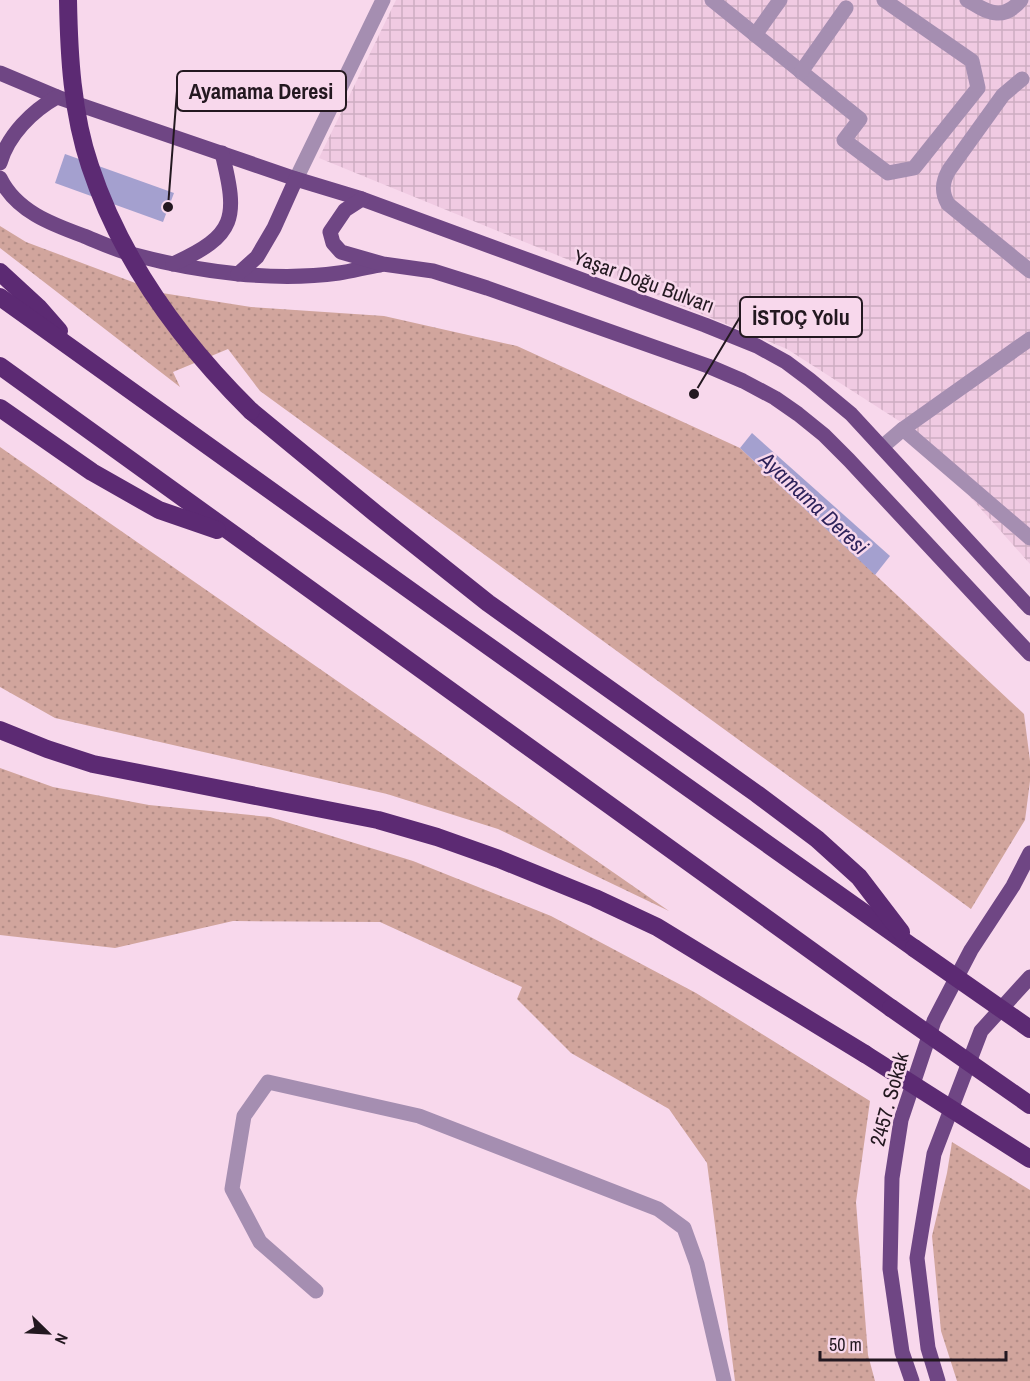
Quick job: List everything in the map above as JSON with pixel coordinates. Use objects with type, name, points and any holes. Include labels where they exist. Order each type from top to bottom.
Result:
[{"type":"highway","points":[[68,0],[71,74],[90,166],[122,241],[174,325],[207,366],[251,411],[488,603],[817,839],[860,877],[914,948]]},
{"type":"highway","points":[[0,272],[38,307],[82,358]]},
{"type":"highway","points":[[0,297],[82,358],[1030,1029]]},
{"type":"highway","points":[[0,366],[891,1008],[1030,1105]]},
{"type":"highway","points":[[0,408],[92,472],[159,510],[236,537]]},
{"type":"highway","points":[[0,730],[93,764],[378,820],[500,859],[595,898],[657,927],[865,1054],[1030,1159]]},
{"type":"main road","name":"Yaşar Doğu Bulvarı","points":[[0,73],[57,98],[362,199],[757,346],[786,362],[851,414],[1030,608]]},
{"type":"main road","points":[[0,163],[3,151],[26,122],[42,106],[57,98]]},
{"type":"main road","points":[[173,264],[200,252],[216,241],[228,223],[232,204],[222,153]]},
{"type":"main road","points":[[0,178],[18,203],[38,218],[133,255],[173,264],[238,274],[274,276],[339,273],[383,264]]},
{"type":"main road","points":[[238,274],[257,257],[274,228],[296,179]]},
{"type":"main road","points":[[362,199],[345,210],[330,232],[333,243],[341,252],[383,264],[433,271],[487,288],[708,366],[775,398],[824,435],[849,460],[1030,654]]},
{"type":"main road","name":"2457. Sokak","points":[[912,1381],[902,1352],[890,1269],[892,1178],[901,1119],[934,1021],[971,951],[1013,886],[1030,853]]},
{"type":"main road","points":[[938,1381],[928,1348],[917,1258],[934,1154],[981,1031],[1030,977]]},
{"type":"street","points":[[296,179],[383,0]]},
{"type":"street","points":[[712,0],[860,119],[844,140],[888,173],[914,168],[978,88],[972,61],[884,0]]},
{"type":"street","points":[[755,35],[780,0]]},
{"type":"street","points":[[967,0],[994,13],[1010,10],[1022,0]]},
{"type":"street","points":[[801,72],[846,8]]},
{"type":"street","points":[[1022,79],[1003,94],[949,170],[943,183],[943,191],[948,204],[1030,271]]},
{"type":"street","points":[[882,447],[903,429],[1030,339]]},
{"type":"street","points":[[903,429],[1030,538]]},
{"type":"street","points":[[316,1291],[260,1242],[232,1189],[244,1116],[268,1082],[419,1116],[658,1209],[684,1228],[697,1264],[724,1381]]},
{"type":"shaded area","points":[[396,0],[1030,0],[1030,564],[907,426],[787,349],[319,158]]},
{"type":"shaded area","points":[[0,226],[26,242],[162,293],[251,307],[384,316],[517,346],[740,448],[1024,714],[1030,761],[1025,820],[971,909],[260,391],[228,349],[173,372],[180,387],[0,248]]},
{"type":"shaded area","points":[[0,447],[669,911],[498,829],[387,794],[55,718],[0,687]]},
{"type":"shaded area","points":[[0,768],[53,787],[149,805],[270,817],[413,861],[551,916],[696,993],[870,1101],[856,1202],[868,1355],[875,1381],[735,1381],[707,1163],[669,1109],[571,1053],[517,999],[522,987],[380,922],[233,921],[115,948],[0,935]]},
{"type":"shaded area","points":[[952,1142],[1030,1190],[1030,1381],[957,1381],[941,1331],[932,1236]]},
{"type":"water","points":[[65,154],[174,193],[163,222],[55,183]]},
{"type":"water","points":[[752,433],[890,556],[875,575],[740,448]]},
{"type":"place","name":"Ayamama Deresi","points":[[168,207]]},
{"type":"place","name":"İSTOÇ Yolu","points":[[694,394]]}]
